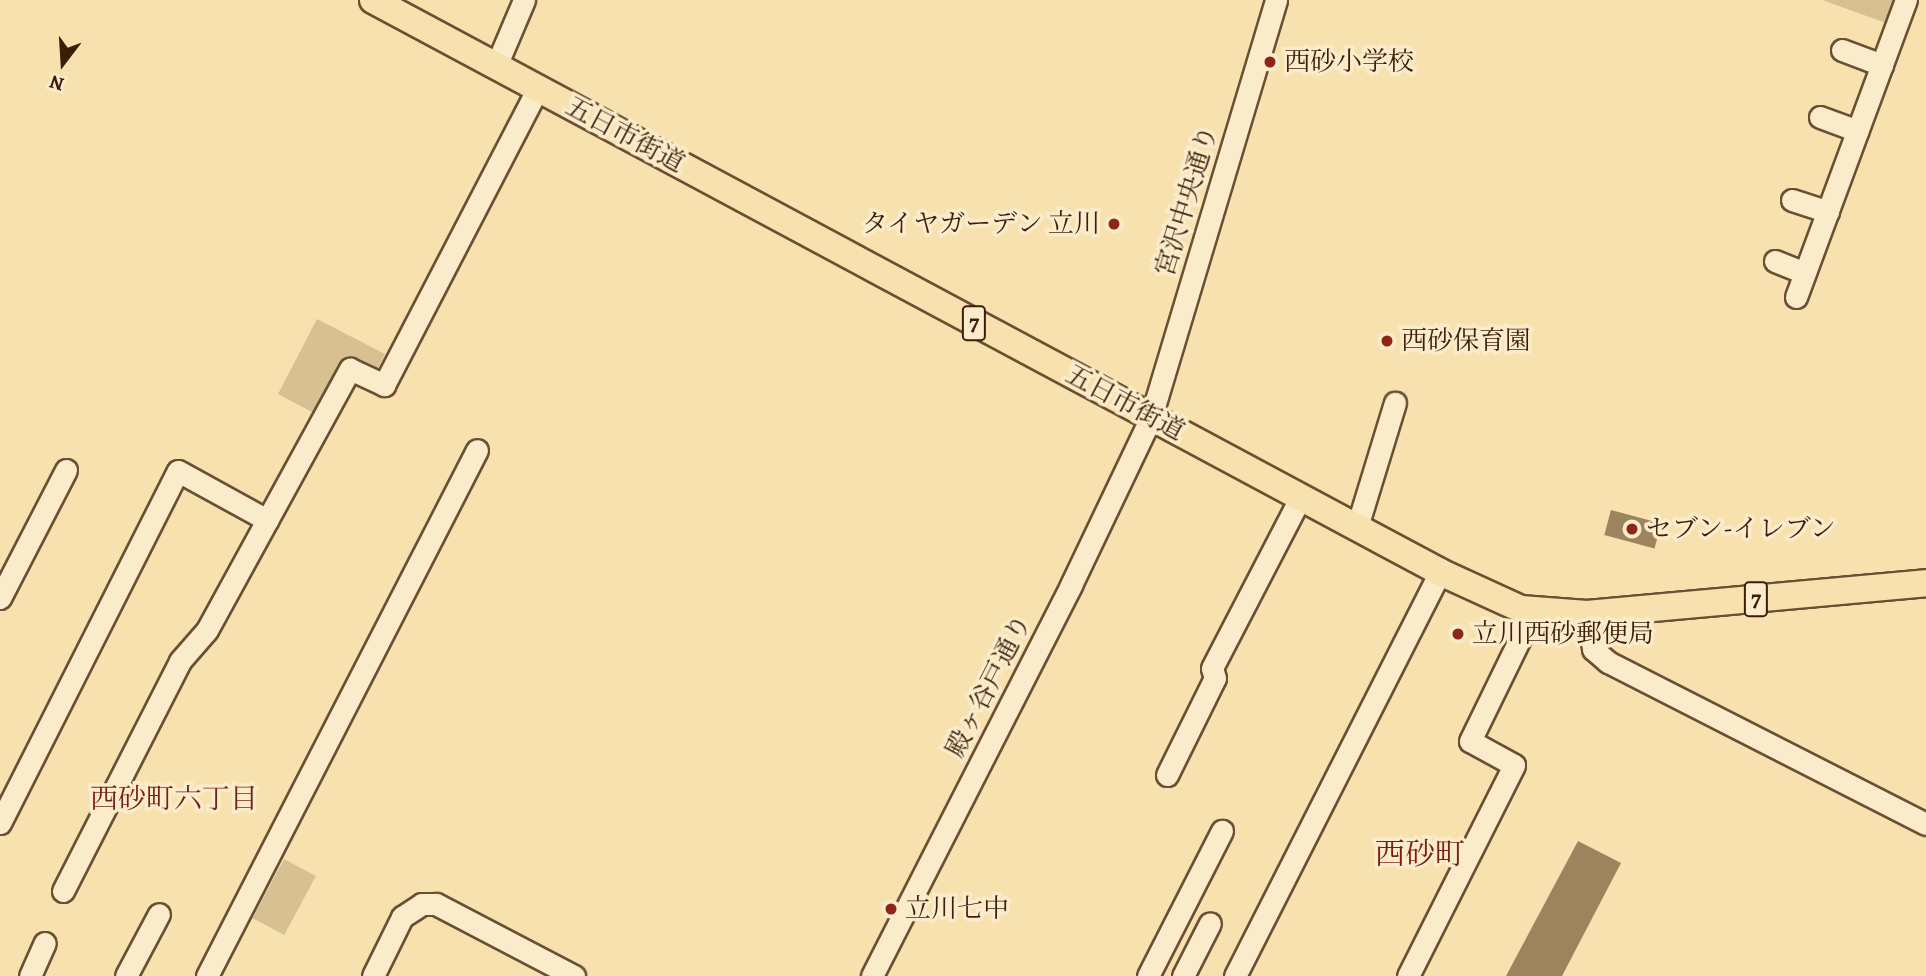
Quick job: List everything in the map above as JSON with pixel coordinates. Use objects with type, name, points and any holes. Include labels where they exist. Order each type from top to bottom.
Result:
[{"type":"main road","name":"五日市街道","points":[[373,0],[1440,572],[1534,612],[1587,614],[1926,583]]},
{"type":"street","points":[[496,66],[524,0]]},
{"type":"street","name":"宮沢中央通り","points":[[1151,417],[1276,0]]},
{"type":"street","points":[[1796,297],[1906,0]]},
{"type":"street","points":[[1842,50],[1882,65]]},
{"type":"street","points":[[63,891],[180,661],[207,630],[350,369],[384,385],[538,88]]},
{"type":"street","points":[[1820,117],[1858,131]]},
{"type":"street","points":[[1792,200],[1828,212]]},
{"type":"street","points":[[1775,261],[1805,273]]},
{"type":"street","points":[[1357,527],[1395,403]]},
{"type":"street","name":"殿ヶ谷戸通り","points":[[872,976],[1072,585],[1151,417]]},
{"type":"street","points":[[207,976],[477,450]]},
{"type":"street","points":[[0,598],[66,470]]},
{"type":"street","points":[[0,823],[178,471],[267,520]]},
{"type":"street","points":[[1167,775],[1215,678],[1212,668],[1301,496]]},
{"type":"street","points":[[1235,976],[1440,572]]},
{"type":"street","points":[[1408,976],[1514,765],[1470,741],[1534,612]]},
{"type":"street","points":[[1587,614],[1593,649],[1608,662],[1926,824]]},
{"type":"street","points":[[1172,976],[1151,971],[1222,831]]},
{"type":"street","points":[[373,976],[402,917],[422,904],[436,904],[574,976]]},
{"type":"street","points":[[126,976],[159,914]]},
{"type":"street","points":[[1183,976],[1210,923]]},
{"type":"street","points":[[30,976],[45,943]]},
{"type":"shaded area","points":[[1822,0],[1893,0],[1886,23]]},
{"type":"shaded area","points":[[317,319],[385,354],[376,372],[345,357],[314,413],[278,394]]},
{"type":"shaded area","points":[[284,859],[316,876],[284,935],[253,918]]},
{"type":"building","name":"セブン-イレブン","points":[[1611,510],[1661,523],[1654,549],[1604,535]]},
{"type":"building","points":[[1578,841],[1621,863],[1562,976],[1506,976]]},
{"type":"place","name":"西砂小学校","points":[[1270,62]]},
{"type":"place","name":"タイヤガーデン 立川","points":[[1114,224]]},
{"type":"place","name":"西砂保育園","points":[[1387,341]]},
{"type":"place","name":"セブン-イレブン","points":[[1632,529]]},
{"type":"place","name":"立川西砂郵便局","points":[[1458,634]]},
{"type":"place","name":"立川七中","points":[[891,909]]},
{"type":"district","name":"西砂町六丁目","points":[[174,799]]},
{"type":"district","name":"西砂町","points":[[1420,854]]}]
